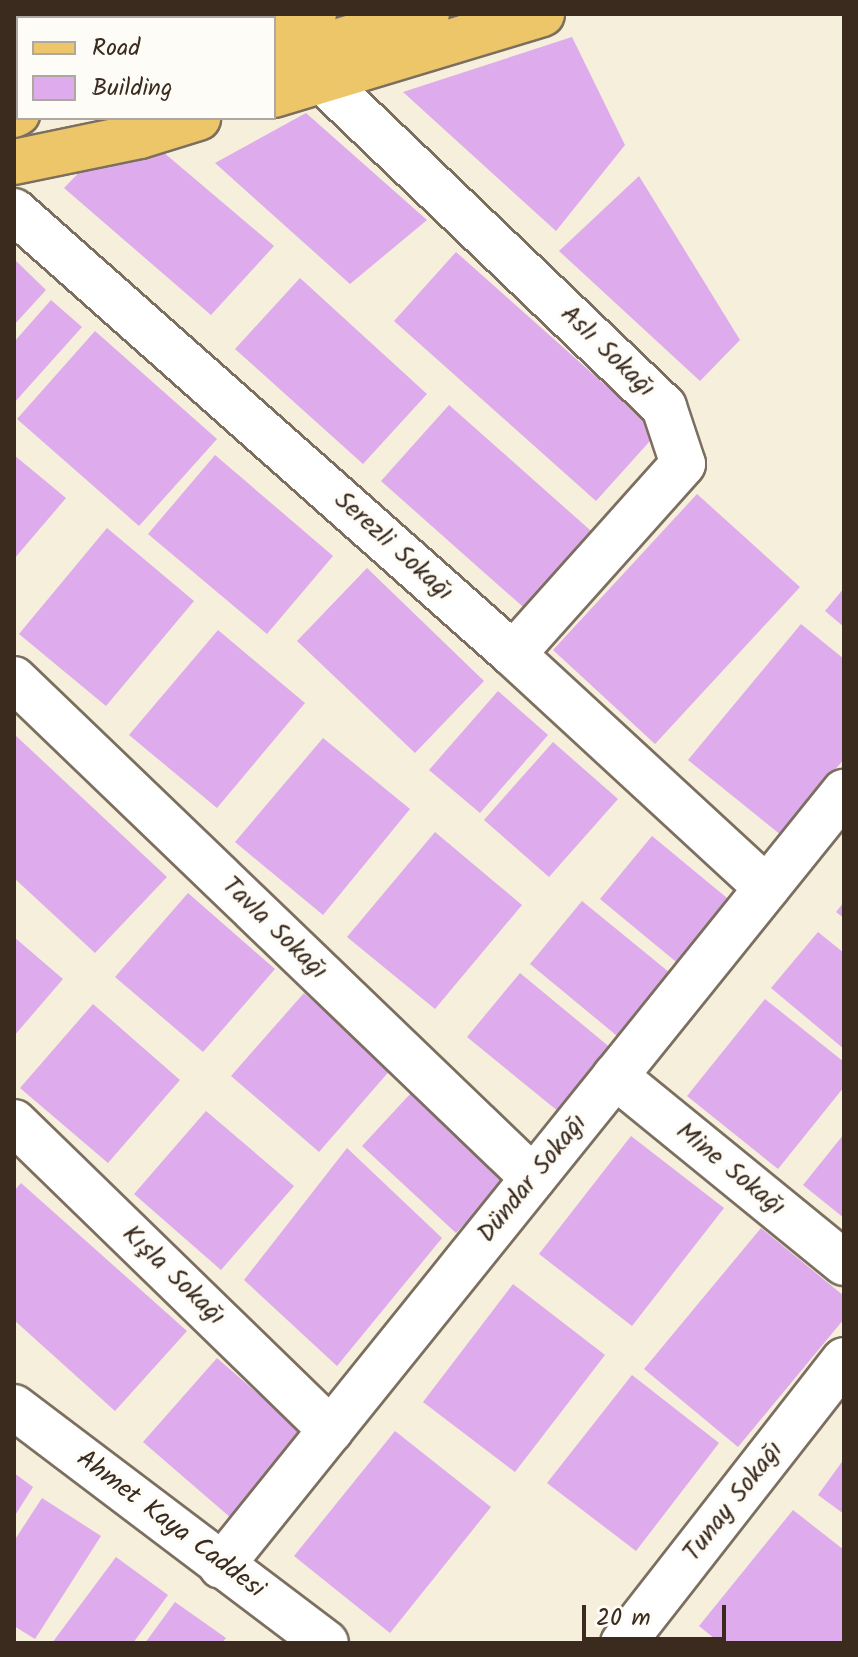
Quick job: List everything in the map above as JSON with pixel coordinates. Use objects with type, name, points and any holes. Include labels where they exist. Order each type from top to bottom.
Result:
[{"type":"main road","points":[[276,26],[314,14]]},
{"type":"main road","points":[[276,60],[427,14]]},
{"type":"main road","points":[[276,94],[542,14]]},
{"type":"main road","points":[[14,162],[140,136],[192,120]]},
{"type":"main road","points":[[14,133],[74,122]]},
{"type":"main road","points":[[14,150],[74,122]]},
{"type":"street","name":"Aslı Sokağı","points":[[322,80],[664,407],[683,464],[513,654]]},
{"type":"street","name":"Serezli Sokağı","points":[[14,211],[513,654],[767,888]]},
{"type":"street","name":"Tavla Sokağı","points":[[14,679],[533,1178]]},
{"type":"street","name":"Dündar Sokağı","points":[[221,1566],[844,792]]},
{"type":"street","name":"Mine Sokağı","points":[[615,1076],[844,1263]]},
{"type":"street","name":"Kışla Sokağı","points":[[14,1122],[331,1430]]},
{"type":"street","name":"Tunay Sokağı","points":[[623,1643],[844,1360]]},
{"type":"street","name":"Ahmet Kaya Caddesi","points":[[14,1407],[326,1643]]},
{"type":"building","points":[[14,14],[81,14],[16,16],[14,35]]},
{"type":"building","points":[[572,37],[625,145],[556,231],[403,92]]},
{"type":"building","points":[[306,113],[427,220],[350,284],[215,163]]},
{"type":"building","points":[[156,146],[274,246],[211,315],[64,188],[92,159]]},
{"type":"building","points":[[639,176],[740,340],[700,381],[559,251]]},
{"type":"building","points":[[456,252],[658,432],[596,501],[394,321]]},
{"type":"building","points":[[14,259],[46,290],[14,325]]},
{"type":"building","points":[[300,278],[427,394],[363,464],[235,349]]},
{"type":"building","points":[[51,300],[82,327],[14,403],[14,342]]},
{"type":"building","points":[[95,331],[217,439],[139,526],[17,419]]},
{"type":"building","points":[[449,405],[599,538],[531,614],[381,481]]},
{"type":"building","points":[[14,455],[66,498],[14,559]]},
{"type":"building","points":[[215,455],[333,556],[267,634],[148,534]]},
{"type":"building","points":[[697,494],[800,587],[655,744],[553,650]]},
{"type":"building","points":[[107,528],[194,601],[106,706],[19,634]]},
{"type":"building","points":[[367,568],[484,681],[415,753],[297,641]]},
{"type":"building","points":[[844,588],[844,627],[825,611]]},
{"type":"building","points":[[801,624],[844,659],[844,759],[781,835],[688,760]]},
{"type":"building","points":[[218,630],[305,703],[217,808],[129,735]]},
{"type":"building","points":[[498,691],[548,735],[480,813],[429,770]]},
{"type":"building","points":[[14,734],[167,877],[95,953],[14,878]]},
{"type":"building","points":[[323,738],[410,809],[323,915],[235,842]]},
{"type":"building","points":[[553,742],[618,799],[549,877],[484,820]]},
{"type":"building","points":[[435,832],[522,905],[435,1009],[347,937]]},
{"type":"building","points":[[652,836],[744,912],[692,975],[600,899]]},
{"type":"building","points":[[188,893],[275,969],[203,1052],[115,977]]},
{"type":"building","points":[[582,901],[675,977],[622,1040],[530,964]]},
{"type":"building","points":[[844,902],[844,918],[836,912]]},
{"type":"building","points":[[818,932],[844,953],[844,1049],[771,988]]},
{"type":"building","points":[[14,937],[63,979],[14,1036]]},
{"type":"building","points":[[520,973],[612,1049],[559,1112],[467,1037]]},
{"type":"building","points":[[304,993],[392,1068],[319,1152],[231,1076]]},
{"type":"building","points":[[765,999],[844,1062],[844,1087],[778,1169],[687,1096]]},
{"type":"building","points":[[93,1004],[180,1080],[108,1163],[20,1088]]},
{"type":"building","points":[[411,1093],[506,1180],[456,1233],[362,1146]]},
{"type":"building","points":[[206,1111],[294,1186],[221,1270],[134,1194]]},
{"type":"building","points":[[844,1134],[844,1218],[803,1185]]},
{"type":"building","points":[[631,1136],[724,1208],[632,1326],[539,1254]]},
{"type":"building","points":[[347,1148],[442,1238],[337,1366],[244,1280]]},
{"type":"building","points":[[21,1183],[187,1331],[115,1411],[14,1320],[14,1191]]},
{"type":"building","points":[[761,1228],[844,1296],[844,1319],[738,1447],[644,1369]]},
{"type":"building","points":[[513,1284],[605,1355],[515,1472],[423,1402]]},
{"type":"building","points":[[217,1358],[304,1434],[231,1518],[143,1442]]},
{"type":"building","points":[[632,1375],[719,1443],[636,1551],[547,1483]]},
{"type":"building","points":[[395,1431],[491,1507],[390,1633],[294,1556]]},
{"type":"building","points":[[844,1459],[844,1514],[818,1495]]},
{"type":"building","points":[[14,1473],[33,1487],[14,1517]]},
{"type":"building","points":[[42,1498],[101,1536],[35,1639],[14,1626],[14,1541]]},
{"type":"building","points":[[793,1510],[844,1550],[844,1643],[720,1643],[699,1626]]},
{"type":"building","points":[[116,1557],[168,1595],[133,1643],[52,1643]]},
{"type":"building","points":[[175,1602],[226,1638],[222,1643],[145,1643]]}]
